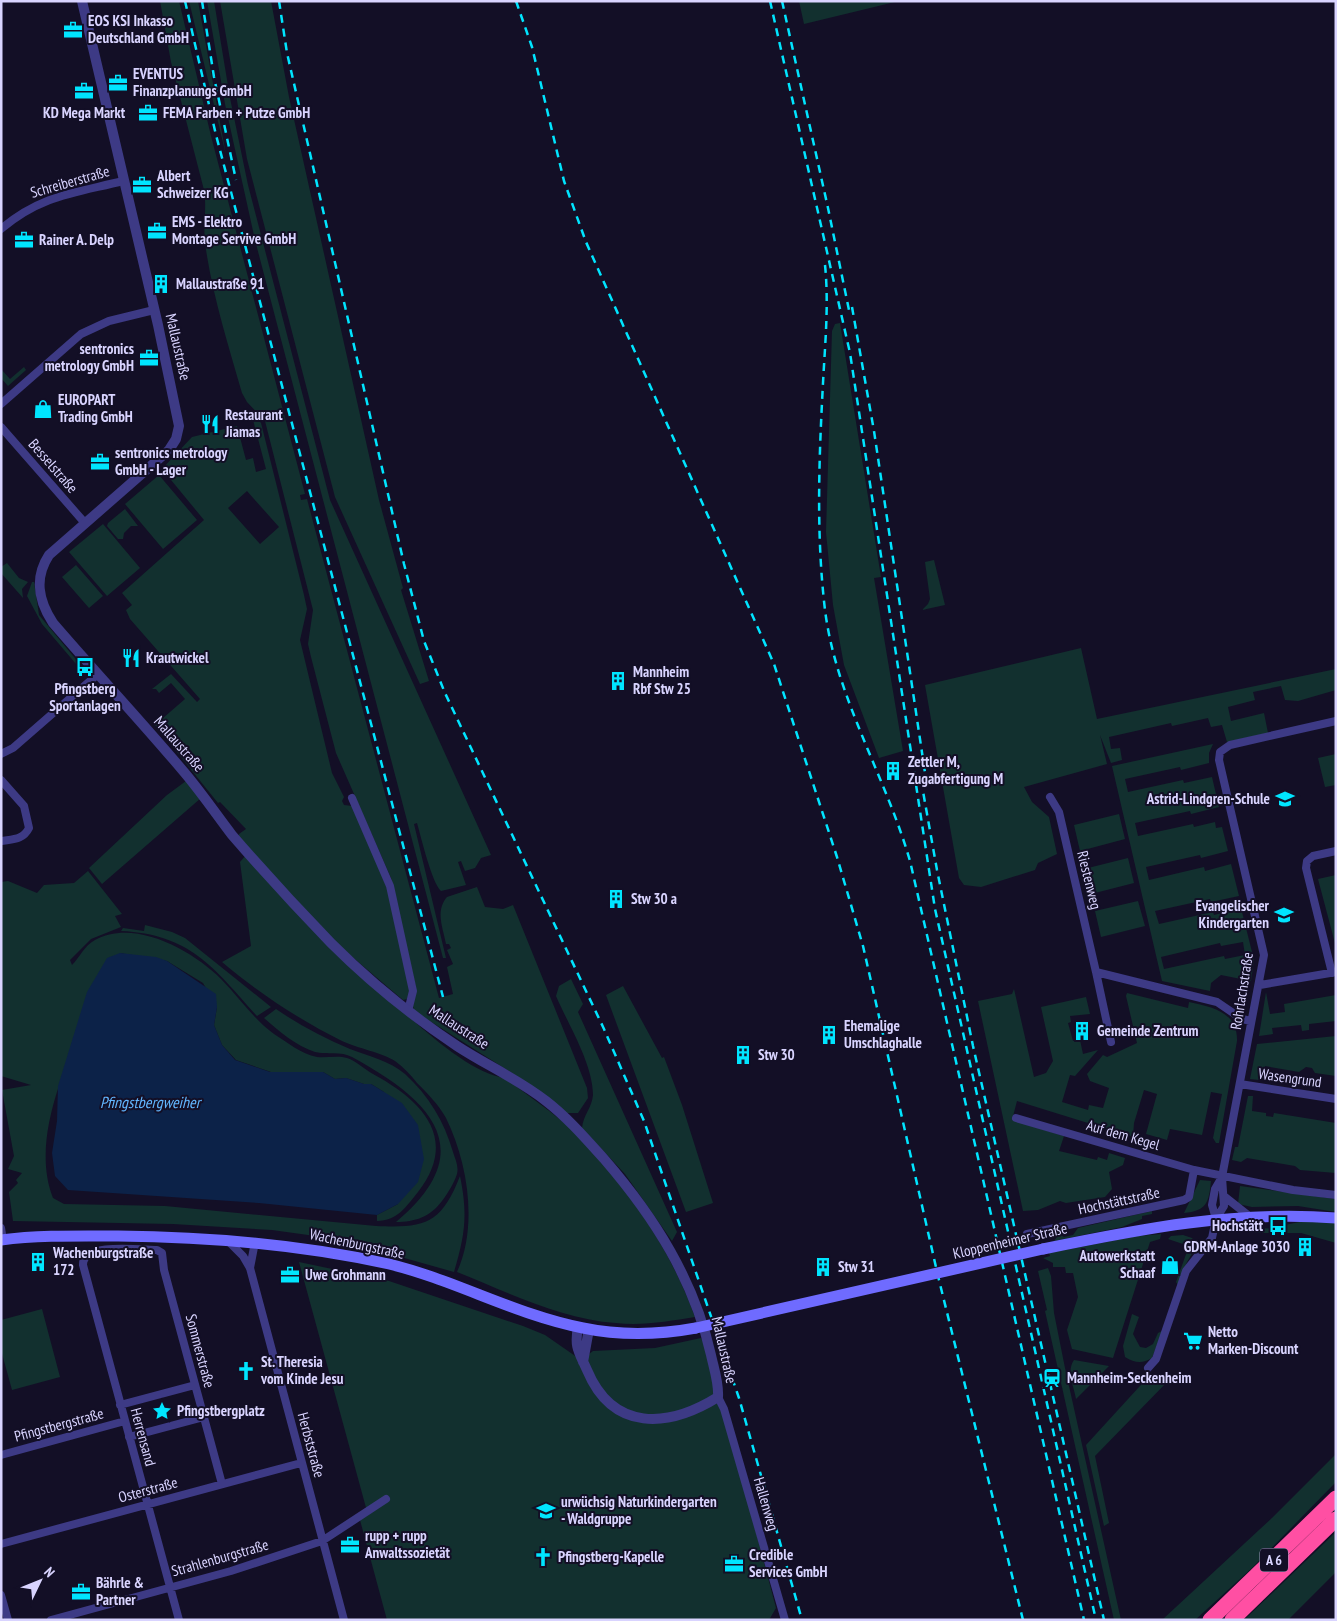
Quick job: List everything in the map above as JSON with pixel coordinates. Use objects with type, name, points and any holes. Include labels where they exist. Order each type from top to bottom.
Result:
[{"type":"highway","name":"A 6","points":[[1210,1620],[1336,1498]]},
{"type":"highway","name":"A 6","points":[[1232,1620],[1336,1519]]},
{"type":"main road","name":"Kloppenheimer Straße","points":[[696,1328],[1043,1249],[1169,1225],[1249,1216],[1336,1218]]},
{"type":"main road","name":"Wachenburgstraße","points":[[2,1233],[162,1236],[252,1242],[322,1250],[390,1265],[583,1328],[631,1334],[664,1334],[696,1328]]},
{"type":"street","name":"Mallaustraße","points":[[82,1],[178,419],[177,436],[169,450],[84,522],[50,555],[40,571],[39,588],[48,615],[186,774],[232,834],[295,906],[341,952],[408,1010],[459,1047],[499,1069],[547,1102],[576,1128],[631,1192],[670,1248],[698,1305],[713,1363],[718,1396]]},
{"type":"street","name":"Schreiberstraße","points":[[1,228],[21,212],[38,203],[123,181]]},
{"type":"street","points":[[1,404],[86,331],[109,321],[154,310]]},
{"type":"street","name":"Besselstraße","points":[[1,427],[84,522]]},
{"type":"street","points":[[1,754],[13,748],[98,674]]},
{"type":"street","name":"Rohrlachstraße","points":[[1216,1219],[1212,1205],[1215,1189],[1222,1177],[1264,955],[1219,760],[1220,752],[1230,745],[1336,721]]},
{"type":"street","points":[[1,780],[24,806],[29,828],[26,835],[1,841]]},
{"type":"street","name":"Riestenweg","points":[[1050,797],[1059,812],[1111,1042]]},
{"type":"street","points":[[352,798],[390,886],[413,991],[408,1010]]},
{"type":"street","points":[[1260,984],[1334,972],[1306,868],[1307,861],[1312,856],[1336,851]]},
{"type":"street","points":[[1096,972],[1217,1002],[1242,1019],[1251,1021]]},
{"type":"street","name":"Wasengrund","points":[[1240,1084],[1336,1099]]},
{"type":"street","name":"Auf dem Kegel","points":[[1016,1118],[1222,1177]]},
{"type":"street","points":[[1184,1208],[1189,1197],[1194,1170]]},
{"type":"street","points":[[1222,1177],[1336,1196]]},
{"type":"street","name":"Rohrlachstraße","points":[[1222,1177],[1225,1197]]},
{"type":"street","name":"Hochstättstraße","points":[[1027,1234],[1169,1204],[1189,1197]]},
{"type":"street","points":[[1225,1197],[1249,1216]]},
{"type":"street","points":[[1148,1368],[1156,1359],[1186,1270],[1212,1238],[1216,1219],[1224,1206],[1225,1197]]},
{"type":"street","name":"Herbststraße","points":[[228,1241],[243,1256],[250,1268],[344,1620]]},
{"type":"street","points":[[243,1256],[252,1242]]},
{"type":"street","name":"Herbststraße","points":[[250,1268],[252,1242]]},
{"type":"street","name":"Sommerstraße","points":[[83,1261],[89,1252],[99,1249],[157,1250],[162,1253],[164,1270],[222,1484]]},
{"type":"street","name":"Herrensand","points":[[83,1261],[179,1620]]},
{"type":"street","points":[[583,1328],[575,1342],[598,1391],[609,1404],[636,1418],[660,1420],[677,1416],[718,1396]]},
{"type":"street","points":[[120,1405],[195,1385]]},
{"type":"street","name":"Hallenweg","points":[[718,1396],[724,1409],[785,1620]]},
{"type":"street","points":[[129,1437],[204,1417]]},
{"type":"street","name":"Pfingstbergstraße","points":[[1,1454],[125,1421]]},
{"type":"street","name":"Osterstraße","points":[[1,1544],[301,1463]]},
{"type":"street","name":"Strahlenburgstraße","points":[[51,1620],[231,1571],[322,1541],[386,1499]]},
{"type":"street","points":[[1,1595],[8,1620]]},
{"type":"green space","points":[[160,1],[179,1],[211,136],[305,494],[300,495],[301,500],[307,499],[439,998],[453,994],[447,967],[453,964],[447,950],[451,948],[449,944],[446,944],[441,920],[443,902],[447,897],[477,887],[485,907],[503,909],[513,905],[587,1088],[588,1098],[578,1113],[567,1113],[512,1073],[414,1011],[416,988],[391,878],[336,753],[311,657],[308,644],[313,610],[265,421],[247,402],[242,393],[216,300],[205,243],[204,190],[171,62]]},
{"type":"green space","points":[[189,1],[198,1],[226,155]]},
{"type":"green space","points":[[207,1],[214,1],[230,98],[248,185],[330,500],[491,855],[481,858],[475,868],[465,871],[461,861],[458,862],[466,885],[441,891],[434,879],[417,823],[414,824],[446,958],[443,958],[255,240],[225,104]]},
{"type":"green space","points":[[220,1],[271,1],[289,97],[379,500],[403,588],[401,590],[429,681],[420,684],[335,497],[247,159]]},
{"type":"green space","points":[[799,1],[899,1],[804,24]]},
{"type":"green space","points":[[840,323],[881,577],[874,578],[903,751],[879,758],[844,665],[833,605],[826,532],[832,331],[835,324]]},
{"type":"green space","points":[[24,367],[26,370],[8,386],[1,378],[1,369],[10,379]]},
{"type":"green space","points":[[252,416],[256,417],[261,423],[304,595],[307,609],[300,640],[332,773],[344,797],[342,801],[344,805],[352,806],[388,886],[410,991],[407,999],[403,1000],[330,938],[239,837],[239,834],[246,829],[220,802],[218,803],[155,725],[185,699],[171,683],[159,693],[156,689],[152,689],[171,674],[197,702],[200,699],[130,619],[126,610],[132,605],[122,593],[204,520],[162,469],[192,437],[237,426],[246,460],[253,458],[256,472],[266,469]],"holes":[[[247,491],[279,527],[260,544],[228,508]]]},
{"type":"green space","points":[[159,475],[197,520],[163,549],[125,504]]},
{"type":"green space","points":[[125,509],[138,526],[131,526],[124,533],[123,539],[118,539],[107,526]]},
{"type":"green space","points":[[103,524],[140,568],[107,596],[69,552]]},
{"type":"green space","points":[[934,560],[945,605],[922,610],[930,599],[925,562]]},
{"type":"green space","points":[[7,563],[19,578],[28,582],[22,589],[23,598],[1,573],[1,567]]},
{"type":"green space","points":[[76,565],[103,596],[89,608],[62,577]]},
{"type":"green space","points":[[32,582],[34,582],[39,615],[84,669],[82,671],[42,624],[27,596]]},
{"type":"green space","points":[[1081,648],[1097,719],[1336,669],[1336,690],[1298,701],[1285,700],[1281,686],[1253,692],[1255,700],[1228,707],[1231,721],[1264,713],[1268,733],[1227,742],[1222,725],[1211,727],[1208,718],[1172,726],[1171,723],[1109,737],[1111,749],[1120,748],[1122,760],[1111,763],[1100,735],[1107,764],[1024,787],[1032,802],[1049,817],[1057,854],[1038,863],[1035,870],[981,887],[964,885],[959,878],[925,685]]},
{"type":"green space","points":[[1213,744],[1209,753],[1209,763],[1181,770],[1180,767],[1125,779],[1128,792],[1183,780],[1184,783],[1212,777],[1219,807],[1191,814],[1190,811],[1135,823],[1138,836],[1193,824],[1194,827],[1215,822],[1216,828],[1222,827],[1228,851],[1201,858],[1200,855],[1146,867],[1149,880],[1204,867],[1205,871],[1231,864],[1239,896],[1211,902],[1210,899],[1155,911],[1159,924],[1213,912],[1214,915],[1241,908],[1254,960],[1251,981],[1221,975],[1211,983],[1210,991],[1162,981],[1112,766]],"holes":[[[1243,942],[1245,955],[1225,959],[1224,956],[1164,969],[1161,957],[1220,943],[1221,946]]]},
{"type":"green space","points":[[1336,754],[1336,785],[1325,787],[1318,758]]},
{"type":"green space","points":[[186,781],[201,798],[102,884],[89,868],[167,795]]},
{"type":"green space","points":[[1119,814],[1125,839],[1080,851],[1074,825]]},
{"type":"green space","points":[[246,855],[375,984],[441,1044],[463,1060],[485,1072],[505,1078],[575,1132],[624,1190],[652,1229],[676,1272],[695,1317],[636,1324],[595,1320],[535,1304],[457,1272],[467,1235],[468,1195],[465,1174],[454,1136],[440,1108],[410,1074],[395,1061],[384,1055],[342,1041],[294,1015],[222,962],[251,946],[240,862]]},
{"type":"green space","points":[[1128,858],[1134,883],[1091,894],[1084,869]]},
{"type":"green space","points":[[88,871],[122,914],[115,916],[121,927],[91,939],[70,960],[72,965],[91,942],[111,934],[145,935],[179,949],[209,968],[228,986],[259,1022],[289,1044],[317,1057],[350,1059],[406,1096],[429,1122],[435,1138],[435,1154],[430,1172],[409,1203],[396,1216],[377,1221],[377,1215],[398,1204],[384,1092],[371,1084],[364,1084],[346,1078],[335,1079],[323,1072],[271,1072],[236,1060],[222,1045],[214,1025],[217,1007],[203,983],[167,961],[120,953],[77,1040],[53,1106],[47,1138],[46,1169],[53,1198],[64,1204],[165,1206],[376,1226],[407,1226],[419,1224],[438,1214],[446,1205],[460,1176],[465,1214],[461,1247],[454,1272],[337,1239],[272,1230],[173,1224],[13,1221],[9,1192],[18,1183],[16,1180],[22,1173],[8,1169],[14,1156],[2,1090],[31,1085],[1,1076],[1,882],[8,881],[37,893],[44,885],[74,883]]},
{"type":"green space","points":[[1336,875],[1336,947],[1318,879]]},
{"type":"green space","points":[[1138,901],[1145,926],[1101,937],[1095,911]]},
{"type":"green space","points":[[145,925],[172,932],[185,938],[271,1007],[257,1016],[213,969],[183,947],[165,939],[121,931],[123,928],[144,931]]},
{"type":"green space","points":[[571,979],[583,1004],[578,1012],[677,1232],[672,1241],[625,1174],[582,1128],[592,1100],[592,1083],[579,1044],[556,996],[559,986]]},
{"type":"green space","points":[[623,986],[662,1058],[664,1057],[682,1105],[713,1203],[686,1212],[606,995]]},
{"type":"green space","points":[[1014,989],[1034,1077],[1046,1073],[1053,1061],[1041,1007],[1086,997],[1090,1014],[1070,1016],[1071,1022],[1068,1023],[1073,1041],[1080,1040],[1083,1054],[1098,1050],[1075,1076],[1070,1075],[1062,1102],[1088,1110],[1089,1105],[1103,1108],[1109,1088],[1090,1081],[1087,1074],[1103,1055],[1107,1057],[1137,1043],[1126,996],[1127,993],[1188,1008],[1189,1002],[1198,1004],[1215,1009],[1228,1017],[1236,1031],[1237,1041],[1219,1143],[1216,1143],[1213,1138],[1222,1094],[1211,1092],[1202,1135],[1170,1129],[1167,1140],[1146,1134],[1157,1094],[1144,1090],[1134,1123],[1133,1137],[1017,1101],[1012,1120],[1064,1136],[1059,1151],[1097,1160],[1098,1157],[1107,1160],[1109,1153],[1125,1158],[1123,1165],[1109,1172],[1112,1189],[1105,1197],[1066,1203],[1060,1201],[1038,1210],[1023,1211],[978,1001],[1012,994]]},
{"type":"green space","points":[[1266,992],[1270,1014],[1285,1012],[1284,1004],[1336,995],[1336,1021],[1309,1024],[1309,1030],[1302,1031],[1301,1025],[1272,1028],[1273,1034],[1259,1036]]},
{"type":"green space","points":[[276,1009],[303,1026],[331,1040],[399,1069],[414,1082],[428,1100],[445,1130],[458,1168],[451,1188],[442,1201],[427,1215],[416,1220],[396,1222],[422,1196],[437,1171],[441,1149],[435,1128],[423,1108],[404,1090],[352,1057],[343,1054],[315,1052],[294,1042],[264,1018]]},
{"type":"green space","points":[[1336,1036],[1336,1076],[1315,1073],[1312,1068],[1306,1067],[1299,1072],[1265,1066],[1263,1077],[1259,1080],[1250,1079],[1257,1044]]},
{"type":"green space","points":[[1248,1096],[1253,1096],[1252,1111],[1266,1113],[1266,1116],[1273,1117],[1274,1113],[1336,1123],[1336,1173],[1300,1170],[1295,1166],[1247,1158],[1241,1162],[1232,1160],[1235,1147],[1238,1147]]},
{"type":"green space","points":[[1200,1180],[1211,1181],[1208,1200],[1202,1208],[1184,1213]]},
{"type":"green space","points":[[1240,1186],[1336,1199],[1336,1212],[1298,1206],[1252,1207],[1238,1204]]},
{"type":"green space","points":[[1152,1211],[1152,1214],[1142,1216],[1142,1219],[1122,1227],[1054,1241],[1059,1234],[1064,1237],[1073,1235],[1078,1228]]},
{"type":"green space","points":[[1304,1221],[1336,1222],[1336,1243],[1301,1233],[1250,1233],[1245,1229],[1281,1228],[1285,1225]]},
{"type":"green space","points":[[1161,1234],[1160,1239],[1150,1242],[1113,1358],[1072,1349],[1067,1330],[1078,1297],[1073,1273],[1066,1273],[1065,1267],[1053,1267],[1053,1263],[1043,1258],[1050,1256],[1049,1253],[1138,1236]]},
{"type":"green space","points":[[1183,1235],[1192,1238],[1197,1245],[1187,1262],[1178,1285],[1176,1282],[1189,1246],[1168,1239],[1171,1236]]},
{"type":"green space","points":[[299,1262],[389,1281],[523,1326],[545,1335],[581,1360],[593,1351],[655,1348],[701,1338],[708,1350],[776,1608],[769,1620],[387,1620],[360,1520],[368,1515]]},
{"type":"green space","points":[[1048,1268],[1051,1276],[1054,1313],[1065,1368],[1121,1620],[1114,1620],[1045,1311],[1047,1310],[1038,1271]]},
{"type":"green space","points":[[42,1309],[60,1377],[12,1390],[1,1350],[1,1320]]},
{"type":"green space","points":[[1132,1314],[1139,1317],[1133,1334],[1140,1347],[1146,1348],[1153,1344],[1158,1333],[1162,1331],[1152,1358],[1142,1362],[1135,1362],[1125,1357],[1123,1346]]},
{"type":"green space","points":[[1074,1360],[1109,1366],[1076,1399],[1071,1379],[1071,1369]]},
{"type":"green space","points":[[1150,1375],[1169,1380],[1095,1456],[1109,1523],[1104,1526],[1086,1445]]},
{"type":"green space","points":[[1336,1454],[1336,1482],[1252,1568],[1195,1620],[1162,1620],[1273,1517]]},
{"type":"green space","points":[[1336,1532],[1336,1572],[1288,1620],[1244,1620]]},
{"type":"water","name":"Pfingstbergweiher","points":[[120,953],[156,957],[167,961],[216,994],[217,1007],[214,1025],[222,1045],[235,1060],[270,1072],[323,1072],[335,1079],[346,1078],[364,1084],[371,1084],[402,1103],[418,1125],[424,1159],[418,1182],[398,1204],[377,1215],[259,1203],[68,1190],[55,1176],[52,1153],[57,1121],[58,1086],[87,992],[107,958]]},
{"type":"railway","points":[[185,1],[216,135],[443,997]]},
{"type":"railway","points":[[202,1],[214,77],[236,180]]},
{"type":"railway","points":[[279,1],[287,53],[404,564],[424,641],[445,693],[604,1029],[644,1121],[739,1398],[802,1620]]},
{"type":"railway","points":[[516,1],[532,47],[564,181],[586,242],[774,664],[837,857],[863,946],[938,1276],[1023,1620]]},
{"type":"railway","points":[[770,1],[850,353],[935,909],[1096,1620]]},
{"type":"railway","points":[[782,1],[850,315]]},
{"type":"railway","points":[[825,265],[827,309],[820,440],[819,525],[822,582],[831,643],[850,706],[888,799],[910,861],[1084,1620]]},
{"type":"railway","points":[[852,307],[874,431],[927,786]]},
{"type":"railway","points":[[921,780],[937,870],[973,1046],[1104,1620]]},
{"type":"place","name":"EOS KSI Inkasso Deutschland GmbH","points":[[73,30]]},
{"type":"place","name":"EVENTUS Finanzplanungs GmbH","points":[[118,83]]},
{"type":"place","name":"KD Mega Markt","points":[[84,91]]},
{"type":"place","name":"FEMA Farben + Putze GmbH","points":[[148,113]]},
{"type":"place","name":"Albert Schweizer KG","points":[[142,185]]},
{"type":"place","name":"EMS - Elektro Montage Servive GmbH","points":[[157,231]]},
{"type":"place","name":"Rainer A. Delp","points":[[24,240]]},
{"type":"place","name":"Mallaustraße 91","points":[[161,284]]},
{"type":"place","name":"sentronics metrology GmbH","points":[[149,358]]},
{"type":"place","name":"EUROPART Trading GmbH","points":[[43,409]]},
{"type":"place","name":"Restaurant Jiamas","points":[[210,424]]},
{"type":"place","name":"sentronics metrology GmbH - Lager","points":[[100,462]]},
{"type":"place","name":"Krautwickel","points":[[131,658]]},
{"type":"place","name":"Pfingstberg Sportanlagen","points":[[85,667]]},
{"type":"place","name":"Mannheim Rbf Stw 25","points":[[618,681]]},
{"type":"place","name":"Zettler M, Zugabfertigung M","points":[[893,771]]},
{"type":"place","name":"Astrid-Lindgren-Schule","points":[[1285,799]]},
{"type":"place","name":"Stw 30 a","points":[[616,899]]},
{"type":"place","name":"Evangelischer Kindergarten","points":[[1284,915]]},
{"type":"place","name":"Gemeinde Zentrum","points":[[1082,1031]]},
{"type":"place","name":"Ehemalige Umschlaghalle","points":[[829,1035]]},
{"type":"place","name":"Stw 30","points":[[743,1055]]},
{"type":"place","name":"Hochstätt","points":[[1278,1226]]},
{"type":"place","name":"GDRM-Anlage 3030","points":[[1305,1247]]},
{"type":"place","name":"Wachenburgstraße 172","points":[[38,1262]]},
{"type":"place","name":"Autowerkstatt Schaaf","points":[[1170,1265]]},
{"type":"place","name":"Stw 31","points":[[823,1267]]},
{"type":"place","name":"Uwe Grohmann","points":[[290,1275]]},
{"type":"place","name":"Netto Marken-Discount","points":[[1193,1341]]},
{"type":"place","name":"St. Theresia vom Kinde Jesu","points":[[246,1371]]},
{"type":"place","name":"Mannheim-Seckenheim","points":[[1052,1378]]},
{"type":"place","name":"Pfingstbergplatz","points":[[162,1411]]},
{"type":"place","name":"urwüchsig Naturkindergarten - Waldgruppe","points":[[546,1511]]},
{"type":"place","name":"rupp + rupp Anwaltssozietät","points":[[350,1545]]},
{"type":"place","name":"Pfingstberg-Kapelle","points":[[543,1557]]},
{"type":"place","name":"Credible Services GmbH","points":[[734,1564]]},
{"type":"place","name":"Bährle & Partner","points":[[81,1592]]}]
